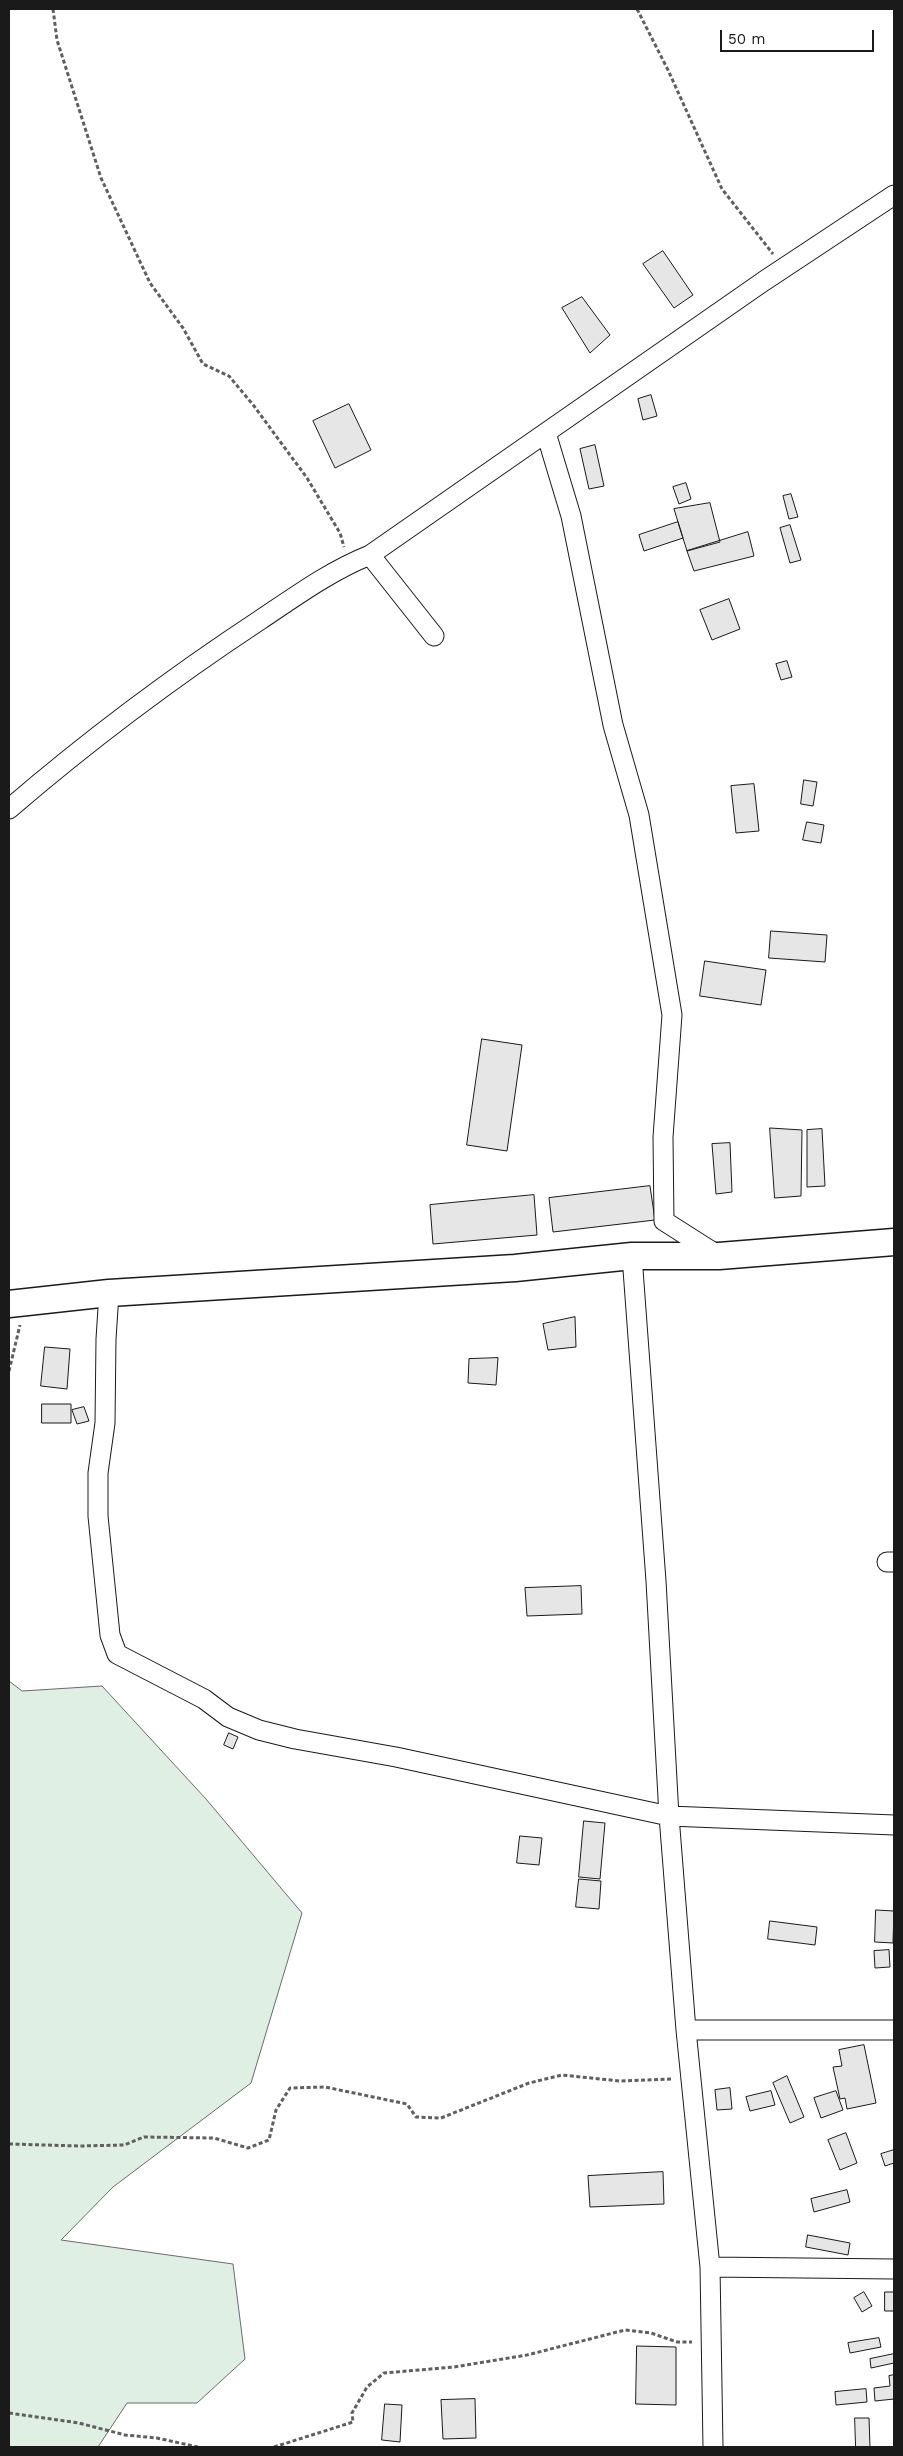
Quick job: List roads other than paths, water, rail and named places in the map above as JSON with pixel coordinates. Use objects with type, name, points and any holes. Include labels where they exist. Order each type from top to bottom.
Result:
[{"type":"main road","points":[[18,1303],[109,1293],[515,1268],[632,1256],[719,1256],[894,1242]]},
{"type":"street","points":[[9,810],[80,748],[233,637],[344,565],[370,555],[784,268],[894,195]]},
{"type":"street","points":[[546,433],[571,516],[613,725],[639,815],[672,1015],[662,1137],[664,1221],[719,1256]]},
{"type":"street","points":[[370,555],[434,636]]},
{"type":"street","points":[[632,1256],[656,1581],[669,1816],[686,2030],[710,2267],[713,2447]]},
{"type":"street","points":[[109,1293],[106,1339],[105,1423],[98,1473],[98,1516],[110,1635],[117,1654],[204,1698],[228,1717],[259,1730],[295,1739],[396,1757],[669,1816],[894,1825]]},
{"type":"street","points":[[686,2030],[894,2030]]},
{"type":"street","points":[[710,2267],[894,2269]]}]
